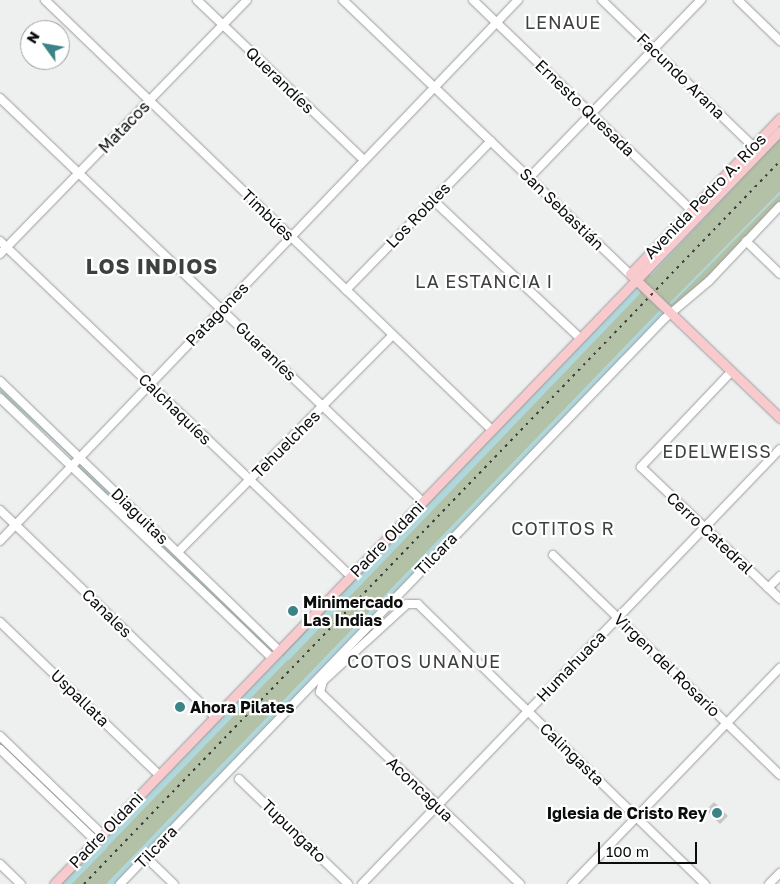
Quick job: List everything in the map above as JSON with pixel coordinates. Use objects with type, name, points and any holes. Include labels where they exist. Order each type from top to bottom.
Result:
[{"type":"main road","name":"Avenida Pedro A. Ríos","points":[[633,277],[757,149],[780,118]]},
{"type":"main road","name":"Avenida Pedro A. Ríos","points":[[757,149],[780,131]]},
{"type":"main road","name":"San Sebastián","points":[[633,277],[780,418]]},
{"type":"main road","name":"Padre Oldani","points":[[54,884],[580,338],[633,277]]},
{"type":"street","name":"Timbúes","points":[[45,0],[492,430]]},
{"type":"street","name":"Querandíes","points":[[196,0],[364,160]]},
{"type":"street","name":"Matacos","points":[[0,254],[247,0]]},
{"type":"street","name":"San Sebastián","points":[[343,0],[633,277]]},
{"type":"street","name":"Ernesto Quesada","points":[[473,0],[694,214]]},
{"type":"street","name":"Patagones","points":[[0,541],[518,0]]},
{"type":"street","name":"Facundo Arana","points":[[602,0],[757,149]]},
{"type":"street","points":[[529,178],[701,0]]},
{"type":"street","points":[[738,0],[780,41]]},
{"type":"street","name":"Guaraníes","points":[[0,98],[423,502]]},
{"type":"street","name":"Los Robles","points":[[346,290],[490,141]]},
{"type":"street","points":[[433,200],[580,338]]},
{"type":"street","name":"Tilcara","points":[[120,884],[671,313],[780,206]]},
{"type":"street","name":"Calchaquíes","points":[[0,241],[350,576]]},
{"type":"street","points":[[746,241],[780,274]]},
{"type":"street","name":"Tehuelches","points":[[178,552],[393,335]]},
{"type":"street","name":"Cerro Catedral","points":[[731,372],[640,467],[780,599]]},
{"type":"street","name":"Diaguitas","points":[[0,381],[279,650]]},
{"type":"street","name":"Diaguitas","points":[[0,398],[272,658]]},
{"type":"street","name":"Humahuaca","points":[[362,884],[780,449]]},
{"type":"street","name":"Canales","points":[[0,510],[215,717]]},
{"type":"street","name":"Virgen del Rosario","points":[[553,555],[780,775]]},
{"type":"street","points":[[768,588],[780,576]]},
{"type":"street","name":"Calingasta","points":[[320,692],[323,681],[381,625],[407,604],[418,604],[638,816],[704,884]]},
{"type":"street","name":"Uspallata","points":[[0,622],[159,775]]},
{"type":"street","points":[[572,884],[780,668]]},
{"type":"street","name":"Aconcagua","points":[[320,692],[520,884]]},
{"type":"street","points":[[0,736],[99,837]]},
{"type":"street","points":[[0,749],[99,837]]},
{"type":"street","name":"Tupungato","points":[[239,778],[348,884]]},
{"type":"street","points":[[0,864],[21,884]]},
{"type":"street","points":[[153,864],[174,884]]},
{"type":"street","points":[[769,884],[780,873]]},
{"type":"green space","points":[[780,131],[780,206],[120,884],[54,884]]},
{"type":"green space","points":[[0,383],[75,458],[74,459],[0,392]]},
{"type":"green space","points":[[81,463],[273,647],[272,652],[78,468]]},
{"type":"green space","points":[[0,740],[89,826],[89,828],[0,745]]},
{"type":"building","name":"Iglesia de Cristo Rey","points":[[714,802],[728,816],[720,824],[706,810]]},
{"type":"waterway","points":[[651,274],[764,154]]},
{"type":"waterway","points":[[671,303],[780,193]]},
{"type":"waterway","points":[[287,656],[636,292]]},
{"type":"waterway","points":[[110,884],[663,311]]},
{"type":"waterway","points":[[0,388],[72,457]]},
{"type":"waterway","points":[[80,466],[271,649]]},
{"type":"waterway","points":[[107,841],[283,659]]},
{"type":"waterway","points":[[66,884],[104,845]]},
{"type":"railway","points":[[84,884],[780,161]]},
{"type":"place","name":"Minimercado Las Indias","points":[[293,611]]},
{"type":"place","name":"Ahora Pilates","points":[[180,707]]},
{"type":"place","name":"Iglesia de Cristo Rey","points":[[717,813]]},
{"type":"district","name":"LENAUE","points":[[563,22]]},
{"type":"district","name":"LOS INDIOS","points":[[152,266]]},
{"type":"district","name":"LA ESTANCIA I","points":[[484,281]]},
{"type":"district","name":"EDELWEISS","points":[[717,451]]},
{"type":"district","name":"COTITOS R","points":[[563,528]]},
{"type":"district","name":"COTOS UNANUE","points":[[424,661]]}]
